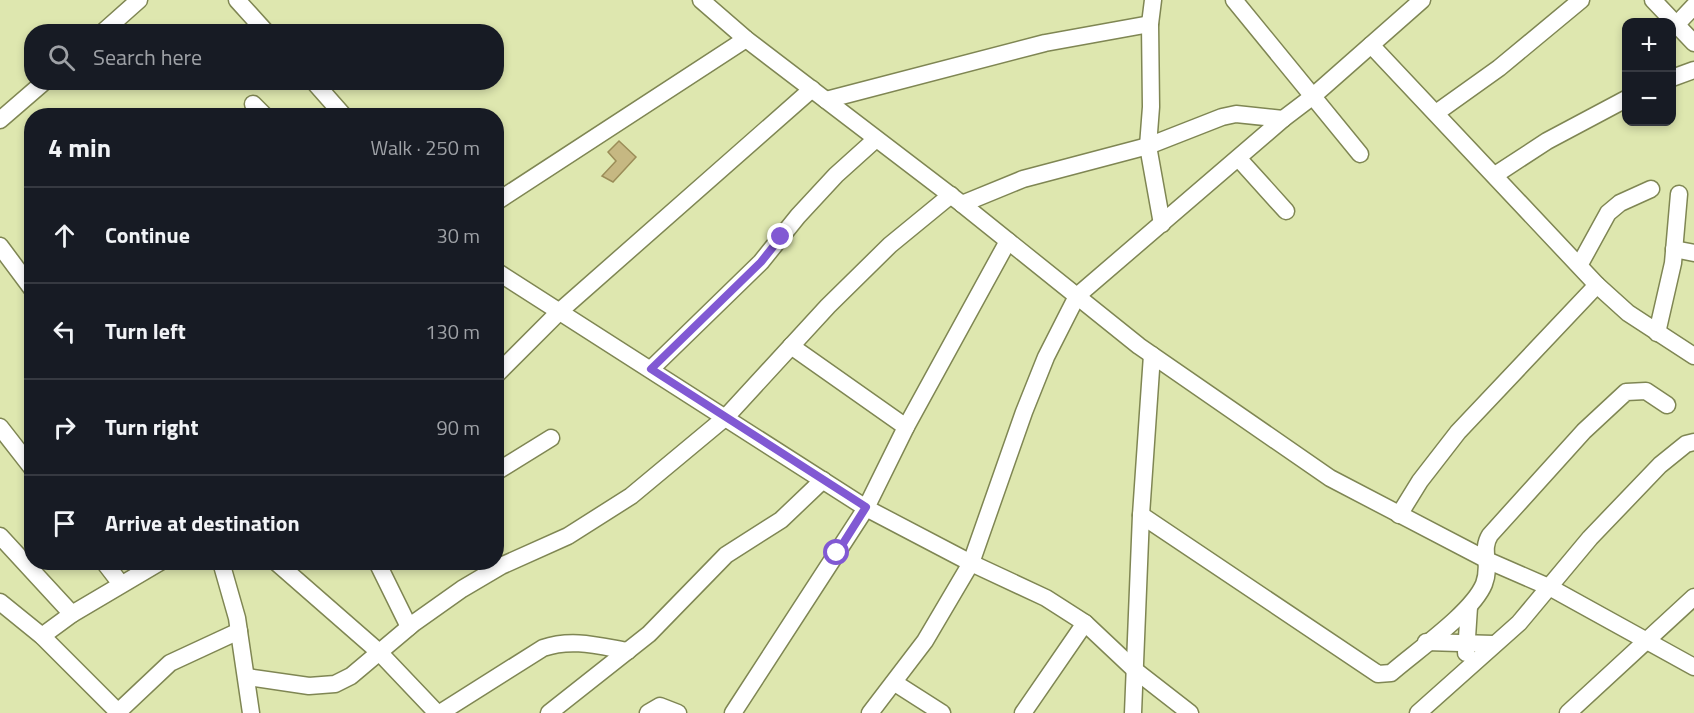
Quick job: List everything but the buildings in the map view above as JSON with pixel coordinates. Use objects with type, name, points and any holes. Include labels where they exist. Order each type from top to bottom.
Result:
[{"type":"street","points":[[112,24],[139,0]]},
{"type":"street","points":[[237,0],[259,24]]},
{"type":"street","points":[[700,0],[746,39],[956,200],[1152,355],[1330,478],[1489,561],[1551,588],[1694,666]]},
{"type":"street","points":[[1153,0],[1150,24],[1151,107],[1148,146],[1162,224]]},
{"type":"street","points":[[870,713],[895,683],[925,640],[971,563],[1038,379],[1077,296],[1283,119],[1312,98],[1422,0]]},
{"type":"street","points":[[1436,113],[1499,68],[1581,0]]},
{"type":"street","points":[[1653,0],[1670,18]]},
{"type":"street","points":[[1237,1],[1312,98],[1360,154]]},
{"type":"street","points":[[1694,6],[1676,25],[1694,43]]},
{"type":"street","points":[[826,100],[1045,43],[1150,24]]},
{"type":"street","points":[[504,197],[746,39]]},
{"type":"street","points":[[1371,45],[1580,264],[1597,285],[1628,313],[1694,356]]},
{"type":"street","points":[[1676,76],[1694,70]]},
{"type":"street","points":[[504,367],[560,311],[812,89]]},
{"type":"street","points":[[0,120],[35,90]]},
{"type":"street","points":[[321,90],[337,108]]},
{"type":"street","points":[[1495,175],[1547,141],[1622,101]]},
{"type":"street","points":[[504,565],[568,536],[631,496],[726,417],[828,306],[890,245],[956,200],[1023,179],[1148,146],[1222,117],[1236,114],[1283,119]]},
{"type":"street","points":[[651,369],[761,262],[828,183],[876,139]]},
{"type":"street","points":[[1239,159],[1286,210]]},
{"type":"street","points":[[1580,264],[1608,213],[1620,203],[1651,189]]},
{"type":"street","points":[[1657,333],[1669,286],[1678,194]]},
{"type":"street","points":[[733,713],[866,507],[906,427],[1008,241]]},
{"type":"street","points":[[0,246],[24,278]]},
{"type":"street","points":[[1674,249],[1694,253]]},
{"type":"street","points":[[504,276],[866,507],[971,563],[1046,598],[1085,622],[1136,671],[1190,713]]},
{"type":"street","points":[[1399,515],[1420,481],[1458,432],[1597,285]]},
{"type":"street","points":[[791,346],[906,427]]},
{"type":"street","points":[[1133,713],[1141,515],[1152,355]]},
{"type":"street","points":[[1141,515],[1378,674],[1391,673],[1469,607],[1484,582],[1489,561],[1485,542],[1584,430],[1626,392],[1640,389],[1652,393],[1667,405]]},
{"type":"street","points":[[0,427],[24,458]]},
{"type":"street","points":[[504,467],[551,438]]},
{"type":"street","points":[[1418,713],[1464,669],[1519,623],[1551,588],[1590,538],[1648,477],[1686,444],[1694,442]]},
{"type":"street","points":[[549,713],[666,618],[718,562],[744,542],[781,520],[823,480]]},
{"type":"street","points":[[0,536],[24,562]]},
{"type":"street","points":[[31,570],[72,614]]},
{"type":"street","points":[[110,570],[121,584]]},
{"type":"street","points":[[42,636],[72,614],[145,570]]},
{"type":"street","points":[[223,570],[239,632],[251,713]]},
{"type":"street","points":[[285,570],[378,652],[438,713],[543,648],[556,643],[571,641],[628,651]]},
{"type":"street","points":[[381,570],[409,627]]},
{"type":"street","points":[[247,677],[309,686],[334,684],[351,676],[409,627],[462,589],[494,570]]},
{"type":"street","points":[[1568,713],[1694,597]]},
{"type":"street","points":[[0,602],[42,636],[118,713],[170,663],[239,632]]},
{"type":"street","points":[[1464,669],[1469,607]]},
{"type":"street","points":[[1023,713],[1085,622]]},
{"type":"street","points":[[1426,642],[1493,644]]},
{"type":"street","points":[[895,683],[942,713]]},
{"type":"street","points":[[648,713],[660,706],[678,713]]},
{"type":"route","points":[[781,237],[761,262],[651,369],[866,507],[837,553]]}]
